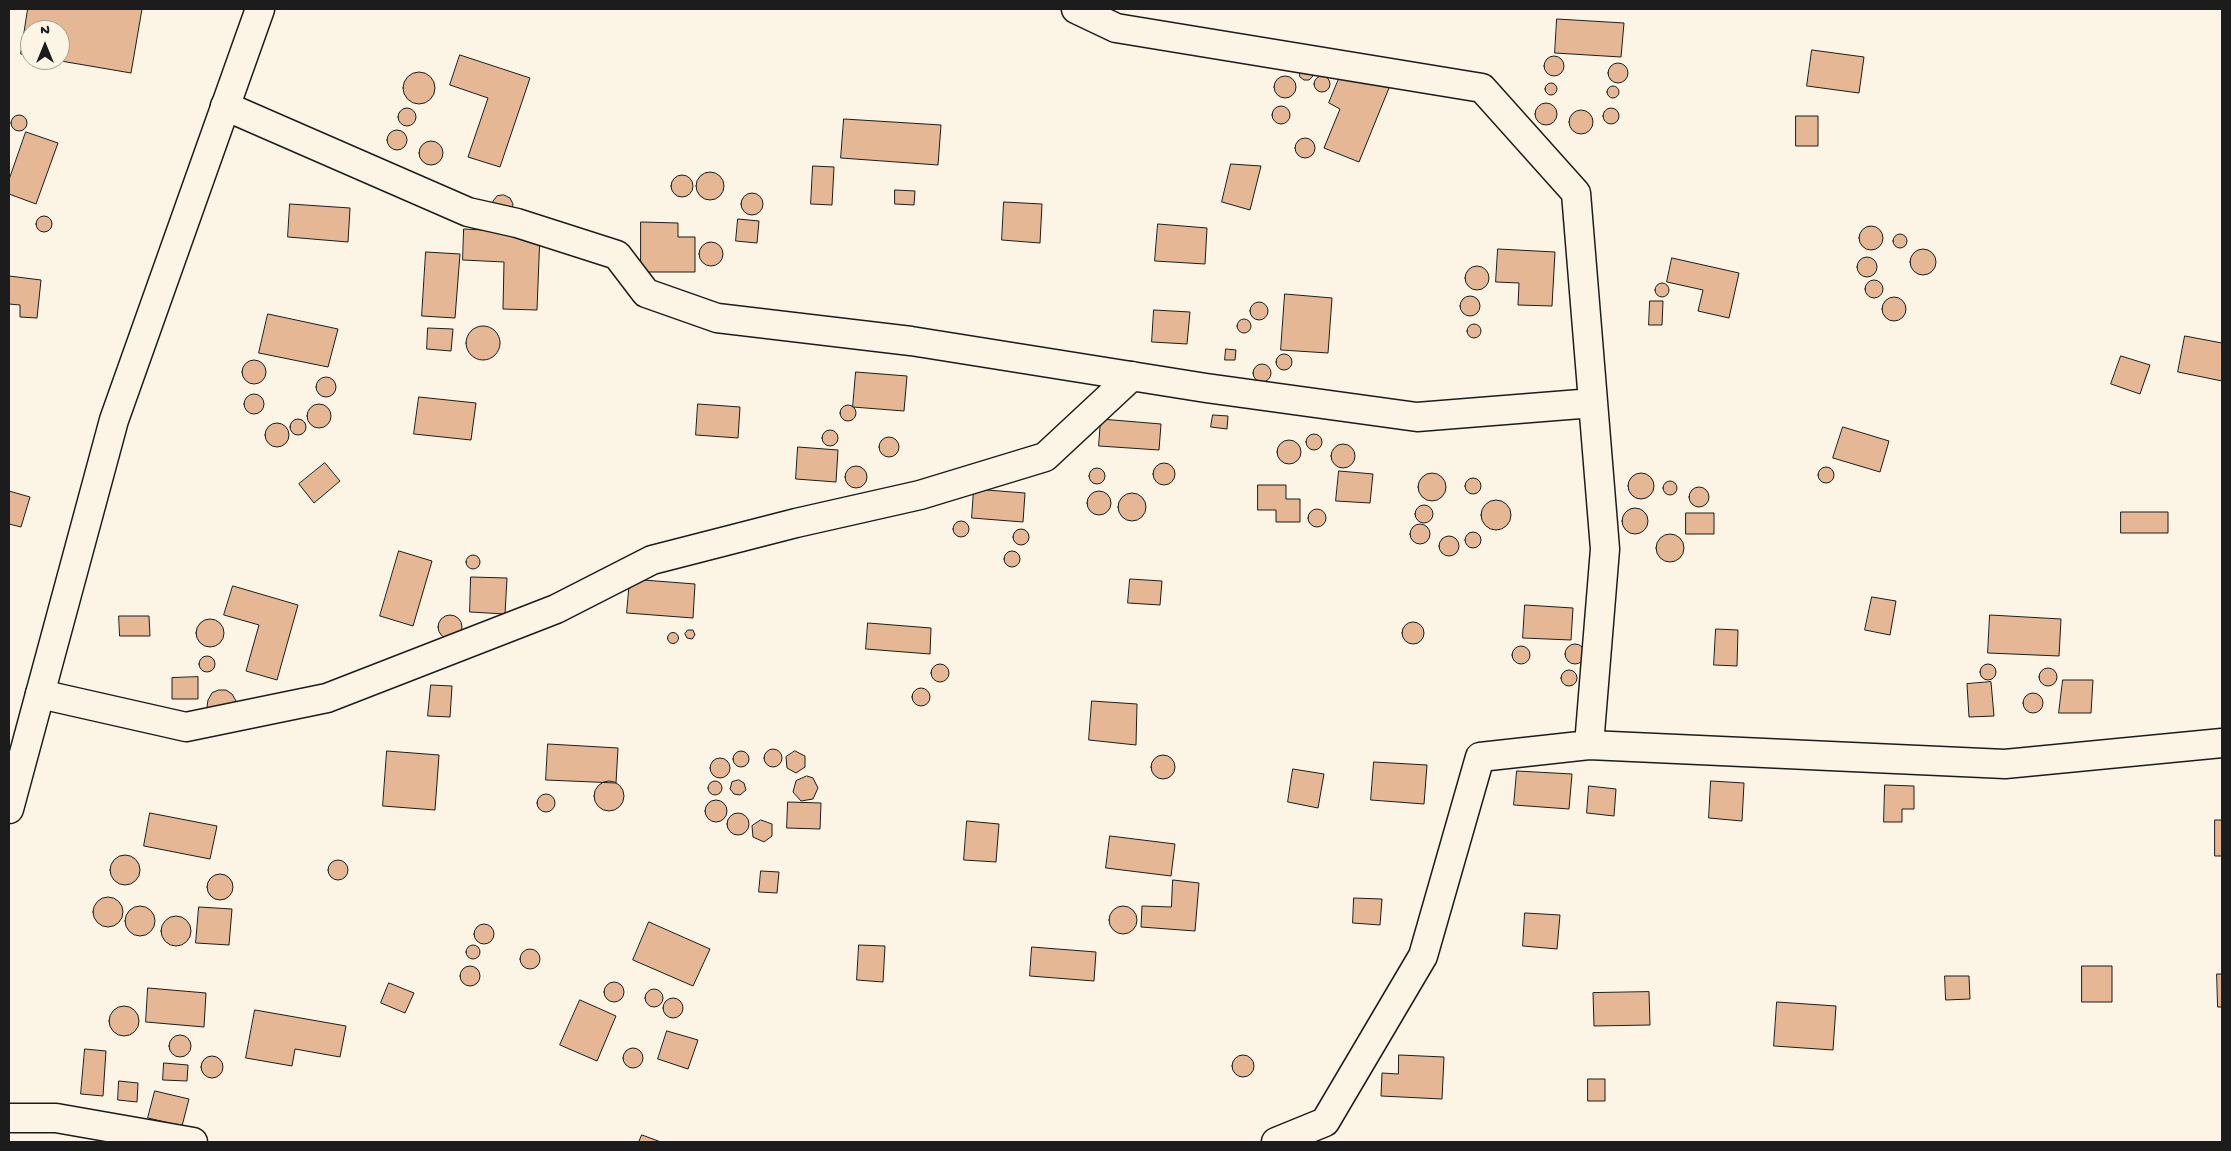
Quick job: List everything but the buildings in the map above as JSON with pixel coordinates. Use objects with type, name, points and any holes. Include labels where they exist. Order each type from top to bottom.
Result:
[{"type":"street","points":[[9,809],[114,420],[260,9]]},
{"type":"street","points":[[1076,9],[1116,28],[1482,88],[1576,193],[1605,549],[1589,745]]},
{"type":"street","points":[[226,106],[468,212],[517,223],[617,255],[646,292],[717,318],[911,341],[1132,376],[1417,416],[1593,403]]},
{"type":"street","points":[[40,694],[186,727],[327,698],[556,610],[652,560],[796,523],[920,495],[1045,457],[1132,376]]},
{"type":"street","points":[[1276,1142],[1325,1122],[1424,956],[1480,757],[1589,745],[2004,764],[2222,743]]},
{"type":"street","points":[[9,1118],[56,1118],[194,1142]]}]
